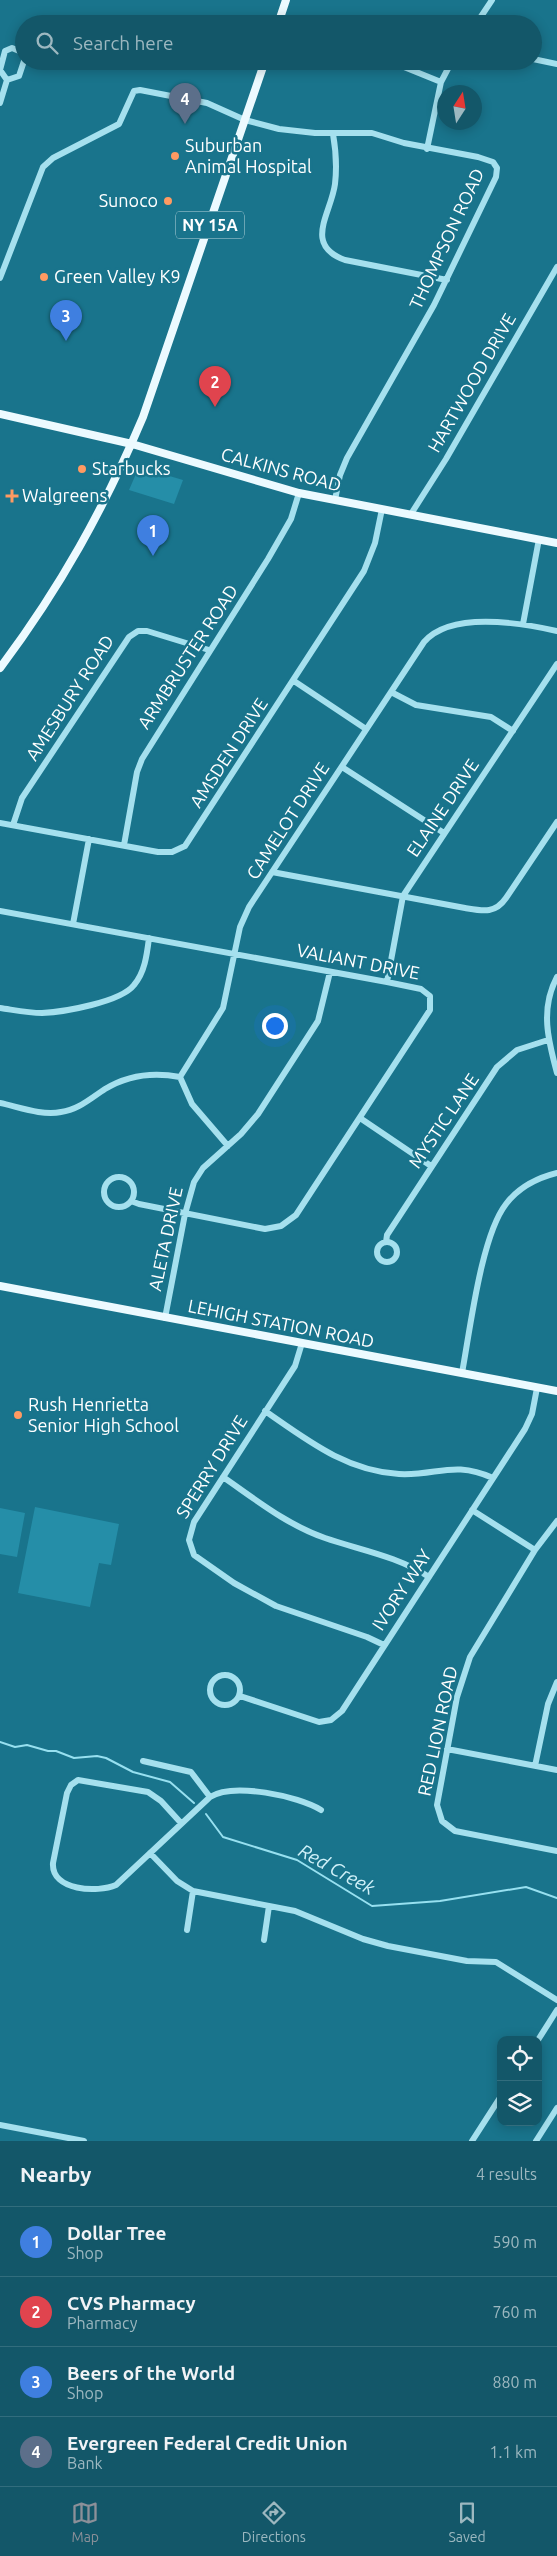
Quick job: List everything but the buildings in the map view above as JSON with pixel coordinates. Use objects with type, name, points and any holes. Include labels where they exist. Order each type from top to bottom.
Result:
[{"type":"main road","points":[[281,15],[286,0]]},
{"type":"main road","name":"NY 15A","points":[[0,668],[84,542],[105,504],[132,444],[146,410],[262,70]]},
{"type":"main road","name":"CALKINS ROAD","points":[[0,414],[132,444],[299,493],[557,543]]},
{"type":"main road","name":"LEHIGH STATION ROAD","points":[[0,1286],[557,1392]]},
{"type":"street","points":[[482,15],[492,0]]},
{"type":"street","points":[[7,80],[0,70],[5,51],[12,48],[15,49]]},
{"type":"street","points":[[542,61],[557,64]]},
{"type":"street","points":[[7,80],[19,76],[21,70]]},
{"type":"street","points":[[411,70],[441,82]]},
{"type":"street","points":[[427,149],[441,82],[447,70]]},
{"type":"street","points":[[0,103],[7,80]]},
{"type":"street","name":"THOMPSON ROAD","points":[[0,278],[43,167],[53,158],[119,124],[134,91],[140,90],[207,103],[245,120],[279,129],[333,134],[372,133],[427,149],[494,162],[497,168],[496,177],[446,280],[347,458],[340,475],[336,500]]},
{"type":"street","points":[[333,134],[336,171],[331,200],[321,233],[324,247],[335,257],[344,260],[446,280]]},
{"type":"street","name":"HARTWOOD DRIVE","points":[[411,514],[446,459],[557,267]]},
{"type":"street","name":"ARMBRUSTER ROAD","points":[[124,846],[137,772],[142,759],[286,528],[299,493]]},
{"type":"street","name":"AMSDEN DRIVE","points":[[0,823],[124,846],[172,852],[189,842],[369,562],[382,509]]},
{"type":"street","points":[[523,624],[539,539]]},
{"type":"street","name":"CAMELOT DRIVE","points":[[180,1076],[223,1008],[243,918],[424,642],[438,630],[491,622],[523,624],[557,631]]},
{"type":"street","name":"AMESBURY ROAD","points":[[13,825],[22,798],[129,636],[138,631],[147,631],[209,650]]},
{"type":"street","name":"ELAINE DRIVE","points":[[387,982],[403,896],[557,664]]},
{"type":"street","points":[[294,681],[366,730]]},
{"type":"street","points":[[391,692],[416,706],[491,717],[513,731]]},
{"type":"street","points":[[342,766],[444,833]]},
{"type":"street","points":[[272,872],[465,908],[495,910],[506,898],[557,822]]},
{"type":"street","points":[[73,924],[89,839]]},
{"type":"street","name":"VALIANT DRIVE","points":[[0,911],[387,982],[421,989],[428,994],[432,1005],[296,1215],[284,1224],[265,1229],[185,1214],[131,1200]]},
{"type":"street","points":[[0,1008],[33,1013],[60,1011],[125,992],[134,986],[143,969],[149,938]]},
{"type":"street","name":"ALETA DRIVE","points":[[165,1318],[191,1189],[198,1175],[253,1121],[318,1021],[330,972]]},
{"type":"street","points":[[557,977],[546,1008],[548,1040],[557,1073]]},
{"type":"street","name":"MYSTIC LANE","points":[[386,1242],[387,1236],[431,1166],[501,1062],[517,1050],[548,1040]]},
{"type":"street","points":[[0,1104],[43,1112],[60,1113],[75,1108],[116,1083],[128,1079],[154,1074],[180,1076],[192,1104],[228,1146]]},
{"type":"street","points":[[360,1118],[431,1166]]},
{"type":"street","points":[[462,1373],[483,1267],[494,1226],[506,1204],[524,1187],[557,1173]]},
{"type":"street","name":"VALIANT DRIVE","points":[[113,1178],[127,1179],[134,1191],[131,1200],[123,1206],[113,1205],[106,1199],[106,1184],[113,1178]]},
{"type":"street","name":"SPERRY DRIVE","points":[[302,1343],[295,1366],[191,1526],[190,1545],[196,1558],[234,1583],[276,1606],[367,1637],[384,1645]]},
{"type":"street","name":"IVORY WAY","points":[[240,1696],[312,1721],[331,1720],[342,1711],[528,1423],[537,1388]]},
{"type":"street","points":[[265,1411],[330,1455],[356,1467],[401,1474],[466,1468],[493,1478]]},
{"type":"street","points":[[223,1476],[267,1508],[302,1528],[324,1538],[395,1559],[429,1577]]},
{"type":"street","points":[[472,1510],[535,1550]]},
{"type":"street","name":"RED LION ROAD","points":[[557,1521],[535,1550],[470,1657],[457,1697],[437,1805],[438,1813],[446,1825],[459,1833],[557,1851]]},
{"type":"street","points":[[220,1675],[230,1675],[238,1681],[240,1696],[228,1705],[218,1703],[211,1696],[212,1682],[220,1675]]},
{"type":"street","points":[[534,1766],[548,1704],[557,1682]]},
{"type":"street","points":[[447,1749],[557,1770]]},
{"type":"street","points":[[143,1761],[192,1772],[210,1796]]},
{"type":"street","points":[[181,1823],[157,1797],[143,1790],[82,1780],[72,1785],[66,1799],[53,1863],[53,1872],[58,1880],[85,1888],[112,1887],[123,1880],[210,1796],[222,1791],[241,1789],[303,1801],[321,1810]]},
{"type":"street","points":[[150,1853],[177,1881],[193,1891],[313,1916],[364,1939],[388,1946],[467,1961],[496,1962],[557,2000]]},
{"type":"street","points":[[187,1930],[193,1891]]},
{"type":"street","points":[[264,1940],[269,1906]]},
{"type":"street","points":[[541,2036],[557,2010]]},
{"type":"street","points":[[472,2141],[497,2102]]},
{"type":"street","points":[[536,2141],[557,2108]]},
{"type":"street","points":[[0,2125],[84,2141]]},
{"type":"shaded area","points":[[139,467],[183,480],[174,504],[129,490]]},
{"type":"shaded area","points":[[35,1507],[119,1524],[111,1565],[99,1563],[90,1607],[18,1593]]},
{"type":"shaded area","points":[[0,1508],[25,1513],[17,1557],[0,1554]]},
{"type":"waterway","name":"Red Creek","points":[[0,1742],[15,1747],[27,1745],[48,1751],[56,1751],[74,1758],[97,1756],[106,1758],[133,1772],[170,1782],[194,1803]]},
{"type":"waterway","name":"Red Creek","points":[[206,1814],[223,1837],[297,1860],[372,1906],[440,1901],[526,1887],[557,1898]]},
{"type":"place","name":"Evergreen Federal Credit Union","points":[[185,124]]},
{"type":"place","name":"Suburban Animal Hospital","points":[[175,156]]},
{"type":"place","name":"Sunoco","points":[[168,201]]},
{"type":"place","name":"Green Valley K9","points":[[44,277]]},
{"type":"place","name":"Beers of the World","points":[[66,341]]},
{"type":"place","name":"CVS Pharmacy","points":[[215,407]]},
{"type":"place","name":"Starbucks","points":[[82,469]]},
{"type":"place","name":"Walgreens","points":[[12,496]]},
{"type":"place","name":"Dollar Tree","points":[[153,556]]},
{"type":"place","name":"Rush Henrietta Senior High School","points":[[18,1415]]}]
